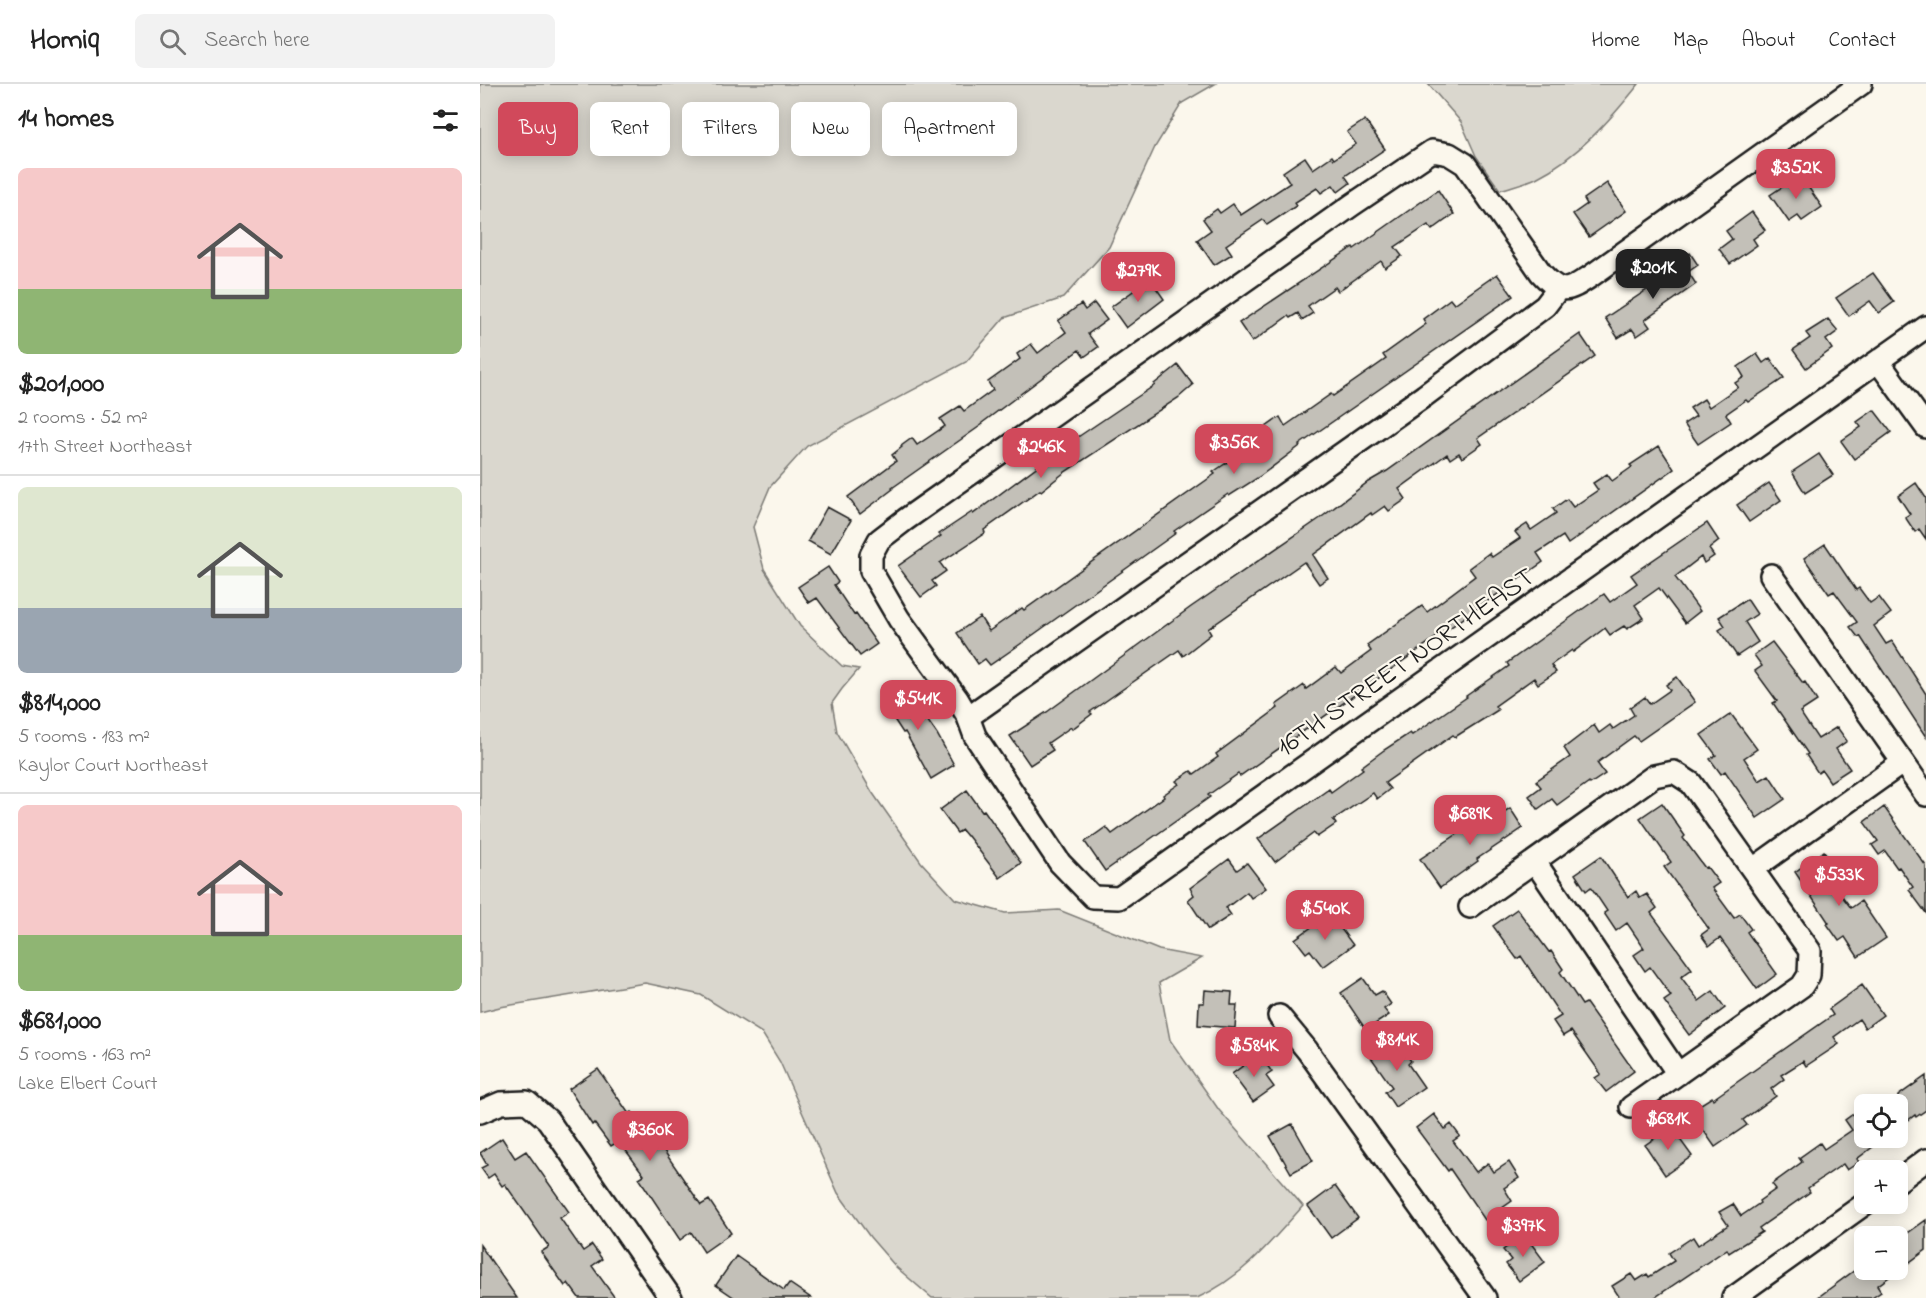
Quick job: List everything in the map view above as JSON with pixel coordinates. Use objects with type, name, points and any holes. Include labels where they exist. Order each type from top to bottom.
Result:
[{"type":"street","points":[[968,717],[1424,396],[1545,306],[1558,289],[1569,290],[1591,276],[1861,84]]},
{"type":"street","name":"16TH STREET NORTHEAST","points":[[1558,289],[1541,273],[1465,164],[1449,154],[1432,151],[1342,212],[879,540],[871,555],[871,571],[899,620],[968,717],[975,736],[1060,863],[1093,897],[1119,898],[1926,327]]},
{"type":"street","points":[[1878,361],[1926,427]]},
{"type":"street","points":[[1771,575],[1926,795]]},
{"type":"street","points":[[1753,869],[1902,763]]},
{"type":"street","points":[[1470,907],[1654,776],[1674,772],[1691,783],[1810,951],[1809,975],[1802,986],[1631,1107]]},
{"type":"street","points":[[1534,862],[1678,1074]]},
{"type":"street","points":[[1279,1016],[1307,1050],[1485,1298]]},
{"type":"street","points":[[480,1112],[501,1103],[527,1102],[548,1120],[671,1298]]},
{"type":"street","points":[[1908,1174],[1926,1160]]},
{"type":"street","points":[[1733,1298],[1854,1212]]},
{"type":"shaded area","points":[[480,84],[1215,84],[1182,103],[1155,147],[1109,247],[1063,298],[1004,318],[966,362],[807,446],[770,487],[753,527],[764,569],[800,626],[842,666],[859,669],[832,703],[837,732],[872,792],[921,862],[955,899],[1005,913],[1059,910],[1159,950],[1202,958],[1159,983],[1170,1040],[1219,1110],[1303,1206],[1242,1270],[1228,1281],[1197,1298],[932,1298],[896,1267],[870,1237],[838,1193],[780,1062],[762,1033],[701,995],[645,983],[480,1012]]},
{"type":"shaded area","points":[[1428,84],[1639,84],[1605,124],[1566,160],[1536,178],[1500,190],[1476,156],[1461,122]]},
{"type":"building","points":[[1365,120],[1385,149],[1345,176],[1350,183],[1338,192],[1333,185],[1321,193],[1317,188],[1294,203],[1296,206],[1267,225],[1263,220],[1226,245],[1232,254],[1214,265],[1197,240],[1211,230],[1203,219],[1217,209],[1220,213],[1233,204],[1241,215],[1290,183],[1283,172],[1305,157],[1313,169],[1332,156],[1334,159],[1356,144],[1347,132]]},
{"type":"building","points":[[1800,175],[1822,207],[1802,221],[1798,216],[1789,222],[1770,195]]},
{"type":"building","points":[[1607,183],[1626,211],[1589,237],[1573,214],[1587,204],[1584,199]]},
{"type":"building","points":[[1438,190],[1454,214],[1432,230],[1428,225],[1395,247],[1402,256],[1385,268],[1381,261],[1338,291],[1335,287],[1308,306],[1313,313],[1302,320],[1298,313],[1290,318],[1288,316],[1252,342],[1239,323],[1353,247],[1354,249]]},
{"type":"building","points":[[1752,212],[1765,230],[1753,239],[1757,245],[1730,264],[1719,249],[1732,239],[1726,231]]},
{"type":"building","points":[[1690,253],[1698,265],[1688,272],[1696,284],[1645,320],[1650,327],[1637,336],[1632,329],[1618,338],[1605,318],[1678,269],[1675,264]]},
{"type":"building","points":[[1873,273],[1894,302],[1879,313],[1870,301],[1849,316],[1836,298]]},
{"type":"building","points":[[1497,274],[1513,296],[1299,445],[1259,477],[1229,496],[1228,494],[1174,531],[1176,533],[990,665],[985,659],[978,664],[957,633],[980,617],[989,631],[1022,608],[1024,610],[1270,433],[1266,427],[1280,417],[1285,426],[1331,394],[1333,396],[1386,359],[1383,355],[1426,324],[1423,319],[1450,299],[1454,304]]},
{"type":"building","points":[[1150,279],[1164,299],[1126,328],[1111,307]]},
{"type":"building","points":[[1094,303],[1107,320],[1088,334],[1098,347],[1084,357],[1079,350],[860,514],[848,497],[896,461],[892,455],[901,446],[912,438],[917,445],[945,426],[940,419],[960,406],[964,411],[993,390],[988,382],[1020,359],[1017,354],[1031,344],[1038,353],[1066,332],[1058,321],[1081,304],[1085,310]]},
{"type":"building","points":[[1828,319],[1838,331],[1826,340],[1832,349],[1806,368],[1793,350],[1810,338],[1806,333]]},
{"type":"building","points":[[1580,334],[1595,356],[1478,438],[1482,444],[1462,458],[1459,453],[1450,459],[1447,454],[1399,489],[1406,499],[1389,511],[1385,506],[1372,515],[1371,513],[1313,555],[1328,578],[1319,584],[1304,562],[1208,629],[1211,634],[1183,656],[1179,650],[1090,712],[1092,714],[1072,729],[1071,727],[1048,743],[1053,750],[1030,765],[1010,736]]},
{"type":"building","points":[[1757,354],[1763,363],[1770,358],[1784,378],[1726,414],[1731,422],[1698,444],[1684,424],[1696,416],[1690,408],[1704,399],[1709,407],[1738,387],[1735,383],[1744,377],[1738,367]]},
{"type":"building","points":[[1178,365],[1193,385],[1178,398],[1065,472],[984,530],[985,533],[940,563],[946,571],[932,581],[936,586],[921,597],[898,566],[941,536],[939,534],[972,512],[973,514],[1066,445],[1155,385]]},
{"type":"building","points":[[1874,410],[1891,432],[1854,459],[1841,441],[1861,427],[1857,422]]},
{"type":"building","points":[[1659,446],[1674,469],[1568,544],[1563,536],[1537,553],[1543,562],[1240,776],[1238,774],[1208,795],[1210,797],[1105,871],[1085,842],[1106,827],[1112,834],[1164,797],[1163,795],[1179,784],[1176,781],[1191,771],[1194,774],[1218,757],[1216,754],[1278,708],[1276,705],[1304,685],[1306,689],[1336,667],[1341,673],[1371,651],[1367,645],[1422,606],[1427,612],[1475,576],[1469,568],[1489,553],[1492,557],[1520,538],[1515,532],[1527,524],[1531,530],[1556,513],[1553,509],[1567,499],[1573,507],[1598,490],[1593,483],[1607,474],[1612,481],[1632,467],[1630,465]]},
{"type":"building","points":[[1819,454],[1833,475],[1805,493],[1792,472]]},
{"type":"building","points":[[1769,483],[1781,500],[1749,522],[1737,505]]},
{"type":"building","points":[[1916,483],[1926,498],[1926,539],[1919,529],[1915,532],[1905,517],[1910,514],[1898,496]]},
{"type":"building","points":[[827,507],[851,520],[831,554],[808,541]]},
{"type":"building","points":[[1707,523],[1719,541],[1709,549],[1714,556],[1704,563],[1701,557],[1675,577],[1700,611],[1685,623],[1659,588],[1635,605],[1644,618],[1627,629],[1624,626],[1610,635],[1605,628],[1551,665],[1556,672],[1538,684],[1534,678],[1495,706],[1498,710],[1455,737],[1453,735],[1385,783],[1390,789],[1377,799],[1373,793],[1333,820],[1336,824],[1317,837],[1314,833],[1275,862],[1258,839],[1329,789],[1331,792],[1363,769],[1361,767],[1384,750],[1410,733],[1412,735],[1467,697],[1509,666],[1507,663],[1604,594],[1610,602],[1637,583],[1631,575]]},
{"type":"building","points":[[1825,544],[1856,590],[1859,588],[1870,603],[1879,597],[1891,613],[1874,626],[1886,644],[1892,641],[1926,694],[1926,737],[1860,636],[1858,637],[1850,627],[1857,622],[1834,591],[1829,594],[1804,558]]},
{"type":"building","points":[[828,567],[838,582],[834,585],[877,644],[860,656],[817,598],[809,603],[798,587]]},
{"type":"building","points":[[1747,599],[1757,614],[1745,622],[1758,642],[1737,656],[1719,630],[1725,626],[1719,617]]},
{"type":"building","points":[[1772,642],[1803,683],[1805,682],[1817,701],[1800,712],[1818,739],[1837,727],[1847,741],[1836,749],[1850,769],[1830,782],[1822,770],[1818,773],[1806,755],[1808,754],[1773,703],[1777,701],[1755,671],[1762,666],[1754,655]]},
{"type":"building","points":[[1677,677],[1695,702],[1639,741],[1634,736],[1597,763],[1605,774],[1590,784],[1589,782],[1557,805],[1552,799],[1538,809],[1529,796],[1541,787],[1536,781],[1570,757],[1564,748],[1594,725],[1599,733],[1610,725],[1613,729],[1634,715],[1630,708],[1645,697],[1650,704],[1670,690],[1666,685]]},
{"type":"building","points":[[902,684],[937,734],[954,765],[931,779],[905,732],[903,733],[880,698]]},
{"type":"building","points":[[1731,714],[1757,749],[1744,758],[1759,781],[1769,775],[1785,799],[1757,818],[1725,771],[1721,774],[1710,759],[1716,755],[1701,735]]},
{"type":"building","points":[[967,790],[1021,863],[1000,878],[968,836],[962,830],[957,833],[940,810]]},
{"type":"building","points":[[1662,803],[1685,836],[1683,838],[1719,883],[1712,888],[1734,918],[1740,914],[1751,929],[1747,932],[1777,974],[1757,989],[1720,938],[1709,946],[1701,935],[1709,929],[1664,867],[1671,862],[1640,818]]},
{"type":"building","points":[[1884,807],[1926,866],[1926,913],[1909,890],[1913,887],[1899,867],[1897,868],[1885,851],[1879,855],[1872,845],[1878,841],[1864,822]]},
{"type":"building","points":[[1510,808],[1523,828],[1477,859],[1478,861],[1440,888],[1420,859],[1489,813],[1493,819]]},
{"type":"building","points":[[1824,851],[1835,867],[1830,870],[1841,885],[1836,888],[1851,908],[1861,901],[1886,938],[1858,957],[1845,937],[1839,941],[1795,872]]},
{"type":"building","points":[[1601,856],[1628,897],[1636,891],[1640,898],[1647,894],[1657,908],[1651,913],[1692,969],[1681,977],[1699,1001],[1713,991],[1725,1008],[1689,1035],[1664,1001],[1671,996],[1650,967],[1645,971],[1634,955],[1644,948],[1627,923],[1616,931],[1604,913],[1607,911],[1591,887],[1586,891],[1575,874]]},
{"type":"building","points":[[1229,859],[1237,870],[1247,863],[1266,888],[1251,898],[1247,892],[1226,908],[1231,915],[1208,930],[1188,900],[1194,895],[1190,888]]},
{"type":"building","points":[[1517,909],[1549,952],[1551,951],[1563,969],[1560,972],[1582,1005],[1586,1003],[1634,1071],[1606,1092],[1595,1078],[1601,1074],[1571,1031],[1563,1036],[1553,1021],[1561,1016],[1521,956],[1517,959],[1493,926]]},
{"type":"building","points":[[1330,914],[1353,945],[1323,967],[1310,950],[1306,953],[1295,939]]},
{"type":"building","points":[[1363,978],[1375,995],[1382,991],[1391,1004],[1384,1009],[1389,1015],[1366,1030],[1341,993]]},
{"type":"building","points":[[1862,985],[1883,1015],[1865,1028],[1859,1019],[1834,1037],[1839,1044],[1806,1066],[1803,1061],[1781,1075],[1784,1079],[1771,1089],[1776,1096],[1743,1120],[1747,1125],[1715,1147],[1690,1111],[1712,1097],[1713,1099],[1833,1015],[1829,1009]]},
{"type":"building","points":[[1205,990],[1232,992],[1231,1005],[1237,1005],[1235,1028],[1198,1025],[1199,1003],[1204,1003]]},
{"type":"building","points":[[1395,1038],[1411,1061],[1408,1064],[1424,1087],[1395,1107],[1385,1092],[1392,1087],[1370,1056]]},
{"type":"building","points":[[1259,1054],[1272,1072],[1266,1076],[1274,1087],[1253,1102],[1232,1074]]},
{"type":"building","points":[[598,1069],[629,1114],[632,1112],[637,1118],[643,1114],[661,1140],[658,1142],[701,1205],[709,1200],[731,1233],[704,1252],[691,1232],[680,1240],[639,1178],[644,1175],[619,1141],[611,1146],[594,1123],[592,1125],[569,1089]]},
{"type":"building","points":[[1926,1076],[1926,1110],[1908,1120],[1908,1094],[1901,1094]]},
{"type":"building","points":[[1854,1113],[1854,1148],[1872,1148],[1858,1160],[1854,1160],[1854,1165],[1847,1170],[1843,1164],[1808,1188],[1810,1192],[1759,1228],[1762,1232],[1729,1253],[1727,1249],[1654,1298],[1620,1298],[1612,1286],[1631,1274],[1636,1281],[1647,1274],[1649,1277],[1674,1261],[1669,1253],[1693,1237],[1698,1245],[1728,1225],[1719,1212],[1733,1204],[1741,1216],[1760,1203],[1759,1201],[1776,1189],[1772,1184],[1802,1162],[1799,1158],[1820,1143],[1824,1149],[1852,1130],[1845,1120]]},
{"type":"building","points":[[1434,1114],[1445,1129],[1451,1124],[1460,1136],[1453,1141],[1476,1172],[1488,1163],[1494,1172],[1509,1162],[1519,1178],[1504,1188],[1512,1201],[1485,1220],[1450,1169],[1448,1171],[1416,1128]]},
{"type":"building","points":[[1292,1124],[1313,1161],[1291,1173],[1270,1136]]},
{"type":"building","points":[[1671,1127],[1692,1156],[1665,1175],[1645,1145]]},
{"type":"building","points":[[502,1138],[515,1158],[526,1151],[569,1212],[560,1218],[583,1251],[592,1245],[602,1259],[592,1266],[615,1298],[579,1298],[568,1283],[565,1286],[541,1252],[549,1247],[505,1184],[502,1186],[494,1174],[488,1178],[481,1168],[487,1165],[480,1153]]},
{"type":"building","points":[[1335,1186],[1358,1218],[1331,1238],[1308,1206]]},
{"type":"building","points":[[1926,1220],[1926,1250],[1908,1263],[1908,1233]]},
{"type":"building","points":[[1524,1234],[1545,1262],[1519,1281],[1506,1264],[1511,1260],[1503,1250]]},
{"type":"building","points":[[480,1245],[517,1298],[480,1298]]},
{"type":"building","points":[[736,1256],[784,1290],[789,1283],[811,1298],[735,1298],[716,1285]]},
{"type":"building","points":[[1854,1271],[1854,1280],[1885,1280],[1877,1286],[1881,1292],[1872,1298],[1817,1298]]}]
